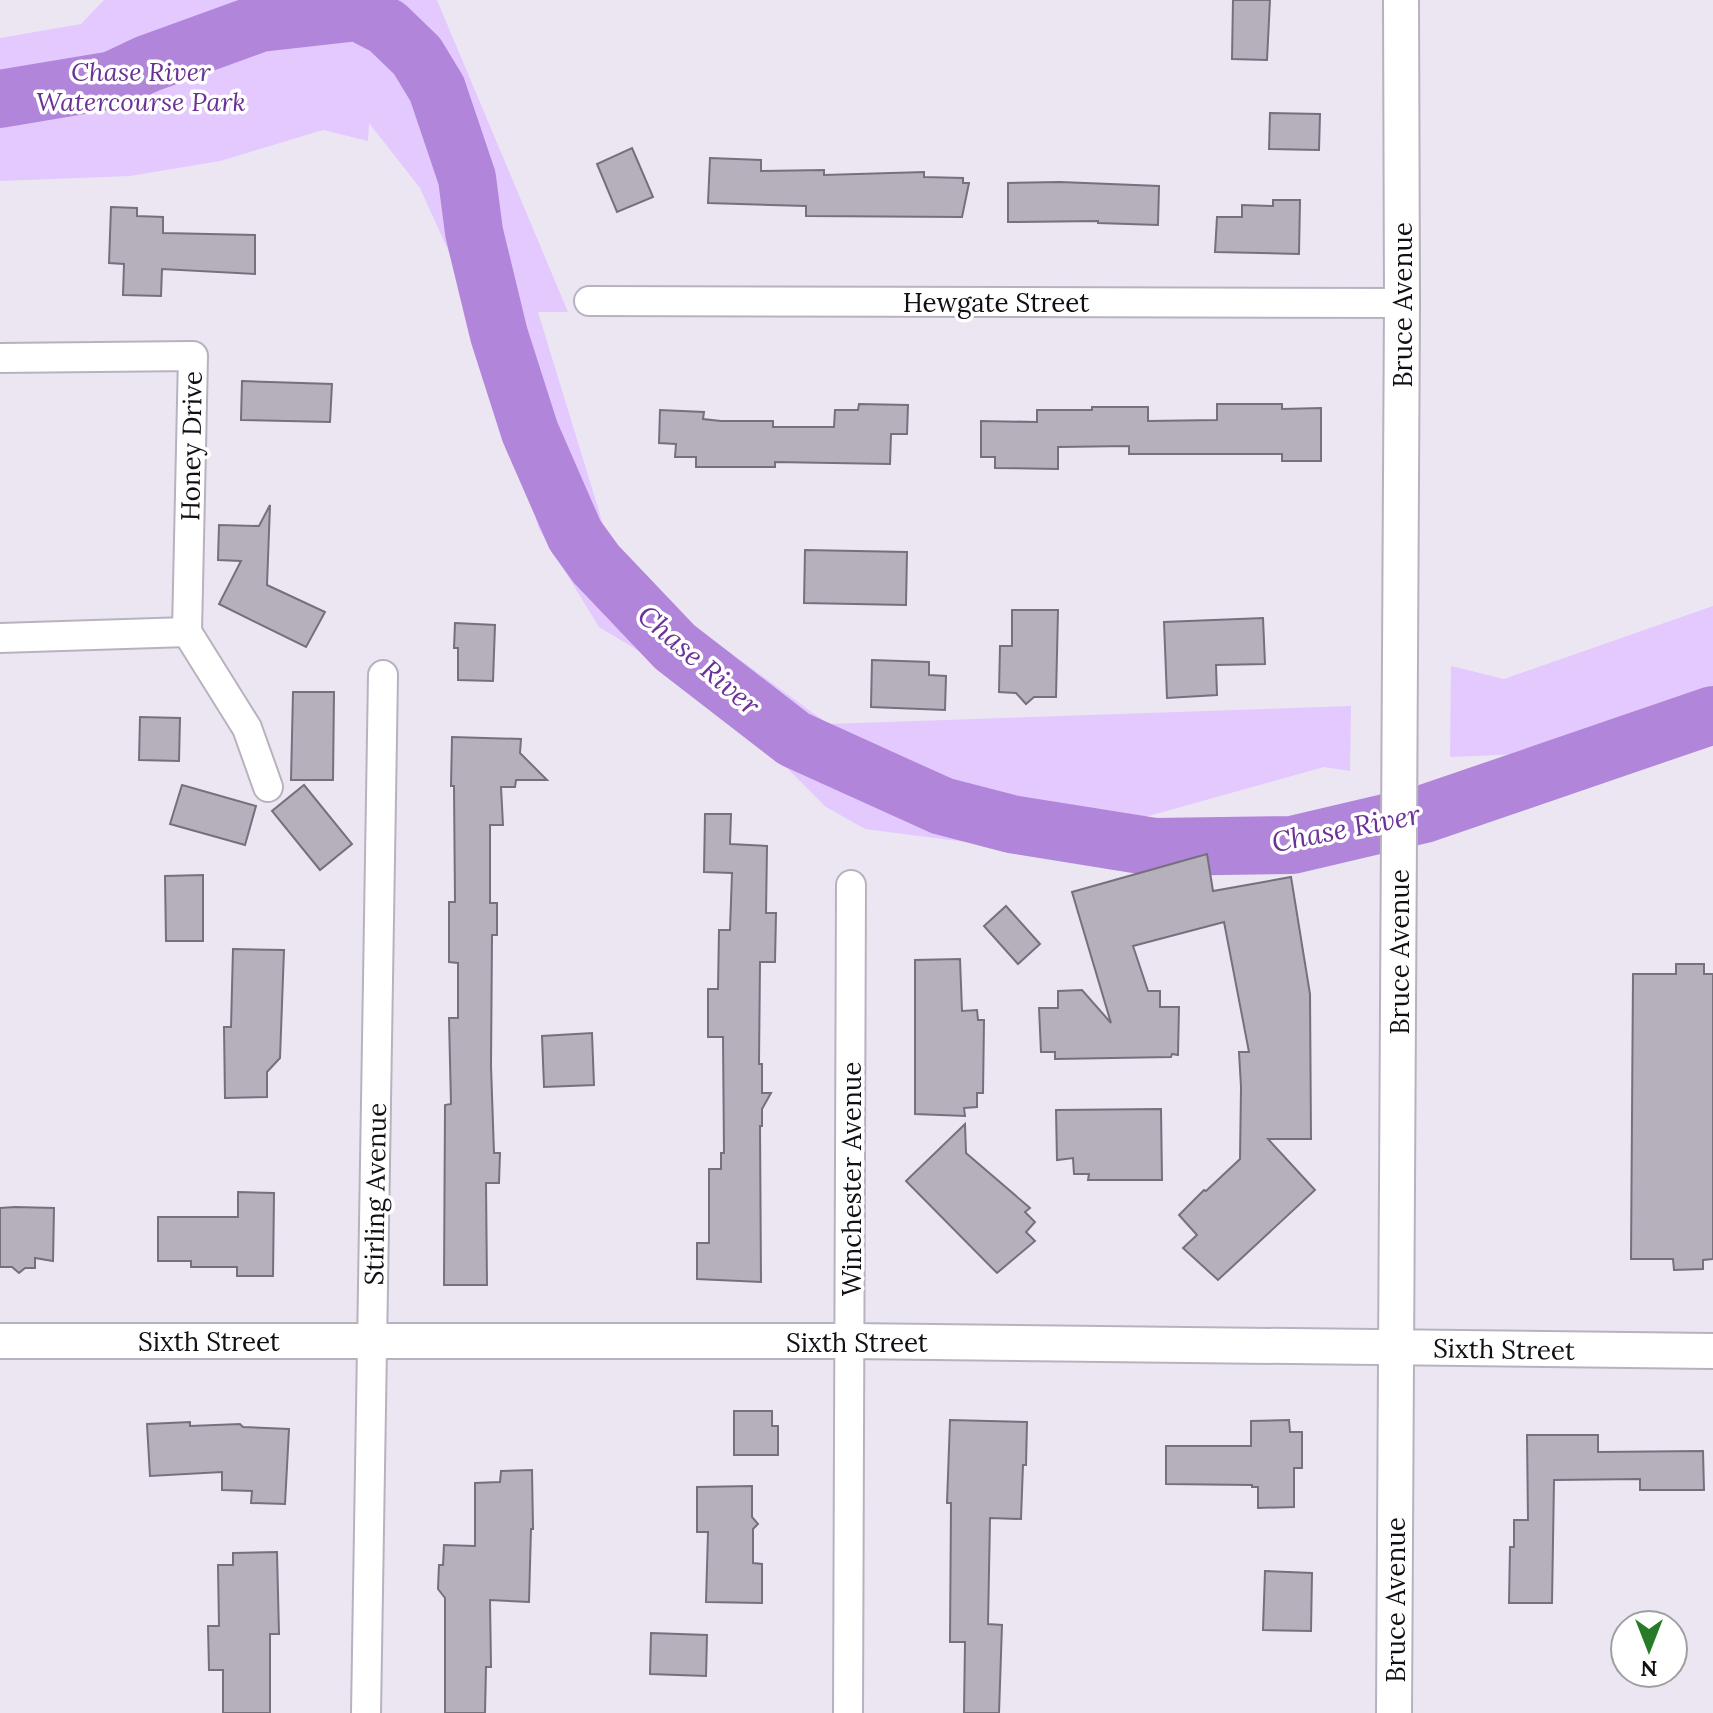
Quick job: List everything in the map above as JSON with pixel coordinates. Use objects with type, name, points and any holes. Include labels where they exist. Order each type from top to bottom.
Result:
[{"type":"street","name":"Bruce Avenue","points":[[1394,1713],[1401,0]]},
{"type":"street","name":"Hewgate Street","points":[[589,301],[1402,303]]},
{"type":"street","name":"Honey Drive","points":[[0,358],[193,356],[187,632]]},
{"type":"street","points":[[0,638],[187,632],[247,728],[268,787]]},
{"type":"street","name":"Stirling Avenue","points":[[366,1713],[383,675]]},
{"type":"street","name":"Winchester Avenue","points":[[848,1713],[851,885]]},
{"type":"street","name":"Sixth Street","points":[[0,1341],[851,1341],[1713,1351]]},
{"type":"green space","name":"Chase River Watercourse Park","points":[[104,0],[437,0],[568,312],[538,312],[617,570],[828,724],[1351,706],[1350,771],[1324,767],[1027,850],[865,829],[826,807],[718,699],[599,627],[539,529],[476,312],[420,188],[369,123],[368,141],[323,130],[220,161],[130,176],[0,181],[0,38],[81,24]]},
{"type":"green space","points":[[1713,606],[1713,697],[1635,739],[1543,753],[1450,757],[1451,666],[1504,679]]},
{"type":"building","points":[[1233,0],[1270,0],[1267,60],[1232,59]]},
{"type":"building","points":[[1270,113],[1320,114],[1319,150],[1269,149]]},
{"type":"building","points":[[632,148],[653,197],[617,212],[597,164]]},
{"type":"building","points":[[710,158],[761,160],[761,171],[824,170],[824,175],[924,172],[924,177],[963,178],[963,183],[969,183],[962,217],[806,216],[806,206],[708,203]]},
{"type":"building","points":[[1008,183],[1159,186],[1158,225],[1098,221],[1008,222]]},
{"type":"building","points":[[1273,200],[1300,200],[1299,254],[1215,252],[1217,217],[1242,217],[1242,205],[1273,206]]},
{"type":"building","points":[[111,207],[137,208],[137,216],[163,217],[163,233],[255,235],[255,274],[162,269],[161,296],[123,295],[124,264],[109,263]]},
{"type":"building","points":[[242,381],[332,384],[330,422],[241,420]]},
{"type":"building","points":[[859,404],[908,405],[907,434],[891,434],[890,464],[775,462],[775,467],[696,467],[696,457],[675,457],[676,444],[659,443],[660,410],[704,412],[703,419],[721,421],[773,421],[773,427],[834,427],[835,410],[858,410]]},
{"type":"building","points":[[1217,404],[1282,404],[1282,409],[1321,408],[1321,461],[1282,461],[1282,454],[1129,454],[1129,446],[1058,447],[1058,469],[995,468],[995,457],[981,457],[981,421],[1037,422],[1037,410],[1092,410],[1092,407],[1148,407],[1148,421],[1217,420]]},
{"type":"building","points":[[270,505],[267,585],[325,612],[306,647],[219,604],[241,561],[218,560],[219,525],[259,526]]},
{"type":"building","points":[[805,550],[907,552],[906,605],[804,603]]},
{"type":"building","points":[[1012,610],[1058,610],[1056,697],[1034,697],[1026,704],[1016,693],[999,692],[1000,646],[1012,646]]},
{"type":"building","points":[[1263,618],[1265,664],[1216,665],[1217,695],[1167,698],[1164,622]]},
{"type":"building","points":[[455,623],[495,625],[493,681],[458,680]]},
{"type":"building","points":[[872,660],[929,662],[929,675],[946,676],[945,710],[871,707]]},
{"type":"building","points":[[293,692],[334,692],[333,780],[291,780]]},
{"type":"building","points":[[140,717],[180,718],[179,761],[139,760]]},
{"type":"building","points":[[452,737],[521,739],[520,753],[547,780],[516,780],[515,787],[501,787],[503,825],[490,825],[490,903],[497,903],[497,935],[492,935],[491,1066],[494,1153],[500,1153],[499,1183],[486,1183],[487,1285],[444,1285],[445,1105],[451,1104],[449,1018],[458,1018],[458,963],[449,962],[449,902],[455,902]]},
{"type":"building","points":[[182,785],[256,806],[245,845],[170,824]]},
{"type":"building","points":[[304,785],[352,844],[320,870],[272,811]]},
{"type":"building","points":[[705,814],[731,814],[730,844],[767,846],[766,913],[776,913],[775,962],[760,962],[759,1064],[762,1064],[762,1093],[771,1093],[762,1109],[760,1126],[761,1282],[697,1279],[697,1243],[709,1243],[709,1169],[721,1169],[721,1153],[724,1153],[723,1037],[708,1037],[708,989],[718,989],[719,930],[730,930],[732,873],[704,872]]},
{"type":"building","points":[[1207,854],[1213,891],[1291,877],[1310,994],[1311,1139],[1268,1139],[1315,1190],[1218,1280],[1183,1248],[1197,1235],[1179,1215],[1240,1159],[1239,1052],[1249,1052],[1224,922],[1133,946],[1148,991],[1160,991],[1160,1007],[1179,1007],[1178,1055],[1055,1059],[1055,1052],[1041,1052],[1039,1008],[1058,1008],[1058,991],[1082,990],[1111,1023],[1072,892]]},
{"type":"building","points":[[203,875],[203,941],[166,941],[165,876]]},
{"type":"building","points":[[1006,906],[1040,944],[1018,964],[984,926]]},
{"type":"building","points":[[233,949],[284,950],[280,1058],[267,1072],[267,1097],[225,1098],[224,1027],[231,1027]]},
{"type":"building","points":[[960,959],[962,1011],[977,1010],[978,1020],[984,1020],[983,1093],[977,1093],[977,1107],[964,1108],[965,1116],[915,1114],[915,960]]},
{"type":"building","points":[[1676,964],[1704,964],[1704,974],[1713,974],[1713,1259],[1703,1260],[1703,1269],[1674,1270],[1673,1259],[1631,1259],[1633,974],[1676,974]]},
{"type":"building","points":[[592,1033],[594,1085],[544,1087],[542,1036]]},
{"type":"building","points":[[1161,1109],[1162,1180],[1088,1180],[1089,1174],[1074,1174],[1073,1158],[1057,1160],[1056,1110]]},
{"type":"building","points":[[965,1124],[966,1153],[1030,1208],[1025,1212],[1035,1222],[1026,1232],[1035,1241],[997,1273],[906,1181]]},
{"type":"building","points":[[238,1192],[274,1193],[273,1276],[237,1276],[237,1267],[191,1267],[191,1261],[158,1261],[158,1217],[238,1217]]},
{"type":"building","points":[[0,1208],[54,1208],[53,1261],[35,1258],[35,1268],[25,1268],[19,1273],[12,1267],[0,1267]]},
{"type":"building","points":[[734,1411],[772,1411],[772,1426],[778,1426],[778,1455],[734,1455]]},
{"type":"building","points":[[950,1420],[1027,1422],[1021,1519],[990,1518],[988,1624],[1002,1625],[999,1713],[964,1713],[965,1642],[950,1642],[951,1503],[947,1503]]},
{"type":"building","points":[[1289,1420],[1290,1432],[1302,1432],[1302,1468],[1294,1468],[1294,1507],[1258,1508],[1258,1487],[1252,1485],[1166,1484],[1166,1446],[1251,1446],[1251,1421]]},
{"type":"building","points":[[190,1422],[190,1426],[240,1424],[243,1427],[289,1429],[285,1504],[251,1503],[252,1491],[222,1490],[222,1472],[150,1476],[147,1424]]},
{"type":"building","points":[[1527,1435],[1598,1435],[1598,1452],[1703,1451],[1704,1490],[1640,1490],[1640,1479],[1554,1480],[1552,1603],[1509,1603],[1514,1520],[1528,1520]]},
{"type":"building","points":[[532,1470],[529,1602],[490,1600],[491,1667],[486,1667],[485,1713],[445,1713],[445,1598],[438,1589],[444,1545],[475,1546],[475,1483],[500,1482],[501,1471]]},
{"type":"building","points":[[752,1486],[752,1517],[758,1524],[753,1529],[753,1563],[762,1564],[762,1603],[706,1602],[708,1532],[697,1532],[697,1487]]},
{"type":"building","points":[[277,1552],[279,1634],[270,1634],[270,1713],[223,1713],[223,1670],[209,1670],[208,1626],[219,1626],[218,1565],[233,1565],[233,1553]]},
{"type":"building","points":[[1265,1571],[1312,1573],[1311,1631],[1263,1630]]},
{"type":"building","points":[[651,1633],[707,1635],[706,1676],[650,1674]]},
{"type":"waterway","name":"Chase River","points":[[0,99],[113,80],[147,64],[260,23],[358,12],[387,27],[417,56],[437,89],[467,178],[474,232],[499,335],[530,432],[575,535],[596,564],[675,647],[794,739],[942,806],[1011,824],[1154,847],[1292,845],[1424,814],[1713,715]]}]
